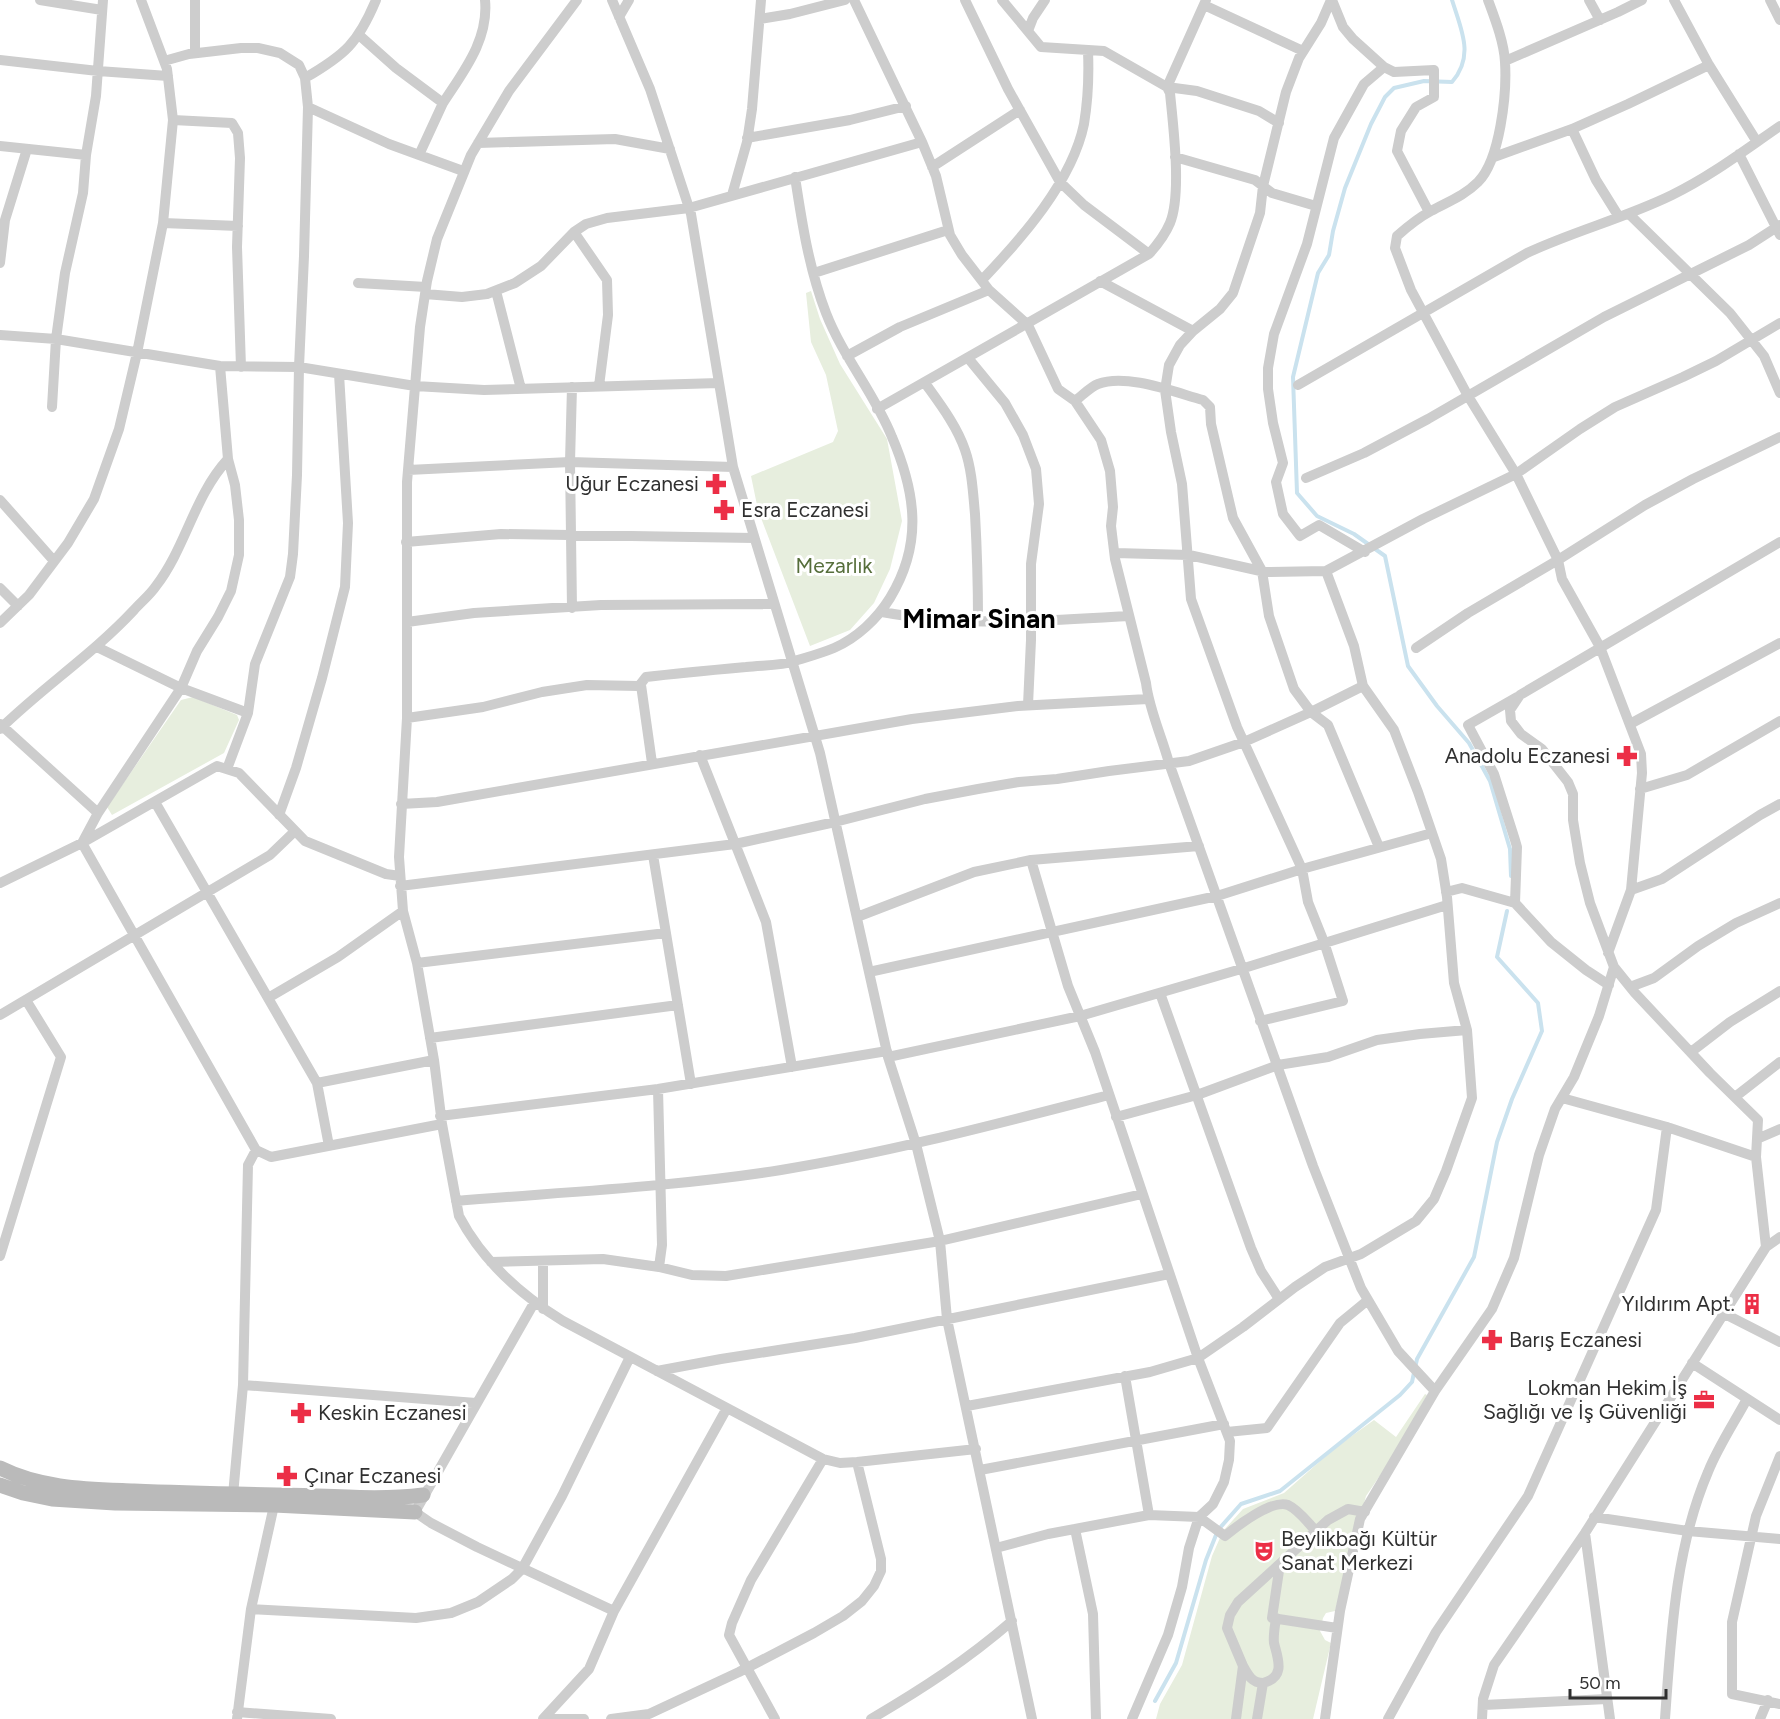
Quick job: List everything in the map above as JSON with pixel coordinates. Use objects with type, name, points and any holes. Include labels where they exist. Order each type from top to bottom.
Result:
[{"type":"main road","points":[[0,1468],[24,1480],[59,1486],[233,1495],[415,1512]]},
{"type":"main road","points":[[0,1485],[52,1499],[115,1503],[381,1499],[423,1496]]},
{"type":"street","points":[[40,0],[103,5],[96,96],[86,156],[83,193],[65,273],[56,339],[52,407]]},
{"type":"street","points":[[0,623],[29,595],[68,543],[94,499],[119,429],[137,353],[163,223],[173,120],[164,61],[141,0]]},
{"type":"street","points":[[195,0],[195,53]]},
{"type":"street","points":[[305,78],[331,63],[352,45],[365,28],[376,0]]},
{"type":"street","points":[[419,155],[443,104],[471,61],[483,33],[485,0]]},
{"type":"street","points":[[577,0],[509,90],[463,171],[437,239],[425,291],[415,386],[408,470],[407,718],[401,804],[400,881],[402,910],[417,963],[434,1060],[441,1120],[459,1216],[466,1230],[491,1263],[539,1306],[630,1357],[824,1459],[840,1463],[857,1462],[976,1449]]},
{"type":"street","points":[[612,0],[650,88],[689,208],[732,467],[814,737],[887,1054],[916,1144],[940,1241],[947,1319],[1032,1719]]},
{"type":"street","points":[[619,16],[629,0]]},
{"type":"street","points":[[732,195],[747,138],[761,0]]},
{"type":"street","points":[[760,19],[845,0]]},
{"type":"street","points":[[854,0],[922,142],[932,167],[948,230],[962,255],[989,290],[1028,325],[1058,389],[1076,401],[1101,440],[1110,471],[1113,507],[1111,526],[1115,559],[1148,699],[1241,969],[1313,1166],[1361,1288],[1398,1351],[1435,1391]]},
{"type":"street","points":[[965,0],[1020,110],[1060,182],[1084,205],[1149,254]]},
{"type":"street","points":[[1002,0],[1041,47],[1104,51],[1167,87],[1197,91],[1259,111],[1279,123]]},
{"type":"street","points":[[1028,31],[1033,18],[1045,0]]},
{"type":"street","points":[[1260,1021],[1343,1001],[1308,902],[1302,869],[1244,742],[1215,670],[1191,599],[1182,484],[1165,390],[1168,365],[1180,345],[1220,309],[1233,293],[1260,213],[1263,186],[1286,92],[1303,51],[1321,22],[1331,0]]},
{"type":"street","points":[[1331,0],[1343,27],[1384,67],[1394,72],[1434,70],[1434,97],[1416,107],[1401,131],[1397,151],[1429,212]]},
{"type":"street","points":[[1488,0],[1505,61],[1505,86],[1494,157],[1480,180],[1464,194],[1429,212],[1397,236],[1395,248],[1411,290],[1423,313],[1468,396],[1516,474],[1558,560],[1562,579],[1600,647],[1641,754],[1642,773],[1631,890],[1608,953]]},
{"type":"street","points":[[1589,0],[1600,20]]},
{"type":"street","points":[[1505,61],[1642,0]]},
{"type":"street","points":[[1674,0],[1709,65],[1757,142]]},
{"type":"street","points":[[1770,0],[1780,20]]},
{"type":"street","points":[[1167,87],[1205,2],[1303,51]]},
{"type":"street","points":[[359,35],[396,68],[443,104]]},
{"type":"street","points":[[164,61],[195,53],[241,48],[258,48],[280,53],[299,65],[305,78],[308,107],[297,475],[290,577],[255,664],[248,713],[227,769]]},
{"type":"street","points":[[982,280],[1024,235],[1060,182],[1083,126],[1089,83],[1088,51]]},
{"type":"street","points":[[0,60],[168,76]]},
{"type":"street","points":[[1494,157],[1572,129],[1709,65]]},
{"type":"street","points":[[1366,551],[1319,525],[1300,536],[1283,514],[1276,482],[1283,463],[1272,416],[1268,368],[1274,334],[1307,244],[1334,138],[1364,84],[1384,67]]},
{"type":"street","points":[[878,409],[1149,254],[1162,239],[1171,221],[1175,198],[1175,157],[1170,93],[1167,87]]},
{"type":"street","points":[[747,138],[850,120],[906,106]]},
{"type":"street","points":[[308,107],[362,133],[463,171]]},
{"type":"street","points":[[932,167],[1020,110]]},
{"type":"street","points":[[173,120],[232,123],[238,133],[241,367]]},
{"type":"street","points":[[1298,385],[1527,253],[1559,238],[1673,195],[1727,164],[1780,126]]},
{"type":"street","points":[[1572,129],[1596,180],[1624,215],[1730,312],[1764,356],[1780,393]]},
{"type":"street","points":[[478,143],[615,139],[670,149]]},
{"type":"street","points":[[358,283],[462,297],[487,294],[515,283],[541,266],[574,231],[586,225],[607,218],[689,208],[922,142]]},
{"type":"street","points":[[0,146],[86,156]]},
{"type":"street","points":[[0,263],[5,220],[27,149]]},
{"type":"street","points":[[1306,478],[1364,453],[1468,396],[1604,316],[1779,229],[1739,154]]},
{"type":"street","points":[[1175,157],[1255,180],[1272,193],[1316,206]]},
{"type":"street","points":[[652,763],[641,685],[646,677],[792,662],[835,648],[862,631],[882,612],[899,583],[908,561],[912,531],[911,500],[904,469],[892,436],[827,315],[804,238],[795,177]]},
{"type":"street","points":[[163,223],[238,226]]},
{"type":"street","points":[[814,273],[948,230]]},
{"type":"street","points":[[574,231],[607,280],[608,315],[599,386]]},
{"type":"street","points":[[1100,281],[1193,331]]},
{"type":"street","points":[[848,357],[900,327],[989,290]]},
{"type":"street","points":[[496,291],[521,389]]},
{"type":"street","points":[[1115,553],[1189,555],[1262,572],[1326,571],[1423,519],[1516,474],[1615,407],[1683,378],[1780,323]]},
{"type":"street","points":[[0,335],[56,339],[220,366],[299,367],[415,386],[484,390],[719,383]]},
{"type":"street","points":[[968,358],[1005,403],[1023,435],[1036,469],[1039,504],[1031,564],[1028,705]]},
{"type":"street","points":[[82,843],[98,813],[181,688],[197,651],[231,591],[239,555],[239,520],[235,485],[228,459],[220,366]]},
{"type":"street","points":[[279,814],[303,746],[345,587],[348,523],[339,374]]},
{"type":"street","points":[[1076,401],[1096,385],[1117,380],[1203,400],[1210,407],[1211,424],[1233,518],[1262,572],[1269,616],[1294,689],[1311,712],[1328,725],[1379,847]]},
{"type":"street","points":[[925,383],[942,406],[966,450],[977,546],[978,620]]},
{"type":"street","points":[[572,387],[570,462],[572,608]]},
{"type":"street","points":[[1416,648],[1468,613],[1645,505],[1780,437]]},
{"type":"street","points":[[98,813],[1,726],[97,647],[155,588],[167,570],[202,493],[215,473],[228,459]]},
{"type":"street","points":[[408,470],[570,462],[732,467]]},
{"type":"street","points":[[0,500],[54,561]]},
{"type":"street","points":[[406,542],[501,534],[754,538]]},
{"type":"street","points":[[1515,903],[1517,847],[1494,774],[1468,725],[1780,542]]},
{"type":"street","points":[[967,1406],[1125,1376],[1198,1358],[1325,1267],[1361,1254],[1416,1221],[1434,1199],[1472,1098],[1467,1030],[1454,983],[1441,859],[1394,730],[1363,686],[1354,646],[1326,571]]},
{"type":"street","points":[[0,588],[18,606]]},
{"type":"street","points":[[407,622],[474,613],[601,605],[774,604]]},
{"type":"street","points":[[882,612],[917,618],[1031,622],[1129,616]]},
{"type":"street","points":[[1630,724],[1780,643]]},
{"type":"street","points":[[97,647],[181,688],[248,713]]},
{"type":"street","points":[[407,718],[483,707],[542,692],[587,685],[641,685]]},
{"type":"street","points":[[2,879],[82,843],[216,766],[239,773],[304,841],[400,881],[653,855],[735,844],[925,799],[998,786],[1189,761],[1244,742],[1363,686]]},
{"type":"street","points":[[1520,695],[1510,710],[1511,721],[1521,734],[1542,749],[1568,782],[1573,794],[1580,863],[1590,903],[1614,967],[1691,1052],[1758,1120],[1756,1157],[1766,1247]]},
{"type":"street","points":[[401,804],[437,802],[912,718],[1028,705],[1148,699]]},
{"type":"street","points":[[1640,789],[1687,775],[1780,722]]},
{"type":"street","points":[[699,755],[766,922],[792,1067]]},
{"type":"street","points":[[155,802],[317,1083],[329,1146]]},
{"type":"street","points":[[1631,890],[1662,879],[1780,804]]},
{"type":"street","points":[[0,1015],[270,855],[295,831]]},
{"type":"street","points":[[869,972],[1217,897],[1302,869],[1432,833]]},
{"type":"street","points":[[82,843],[256,1150],[271,1156],[329,1146],[441,1120],[887,1054],[1080,1016],[1447,905]]},
{"type":"street","points":[[857,917],[974,872],[1031,860],[1199,846]]},
{"type":"street","points":[[653,855],[691,1084]]},
{"type":"street","points":[[1031,860],[1068,986],[1095,1052],[1198,1358],[1230,1441],[1224,1482],[1213,1504],[1199,1517],[1168,1635],[1132,1719]]},
{"type":"street","points":[[1446,892],[1462,888],[1515,903],[1551,942],[1609,985]]},
{"type":"street","points":[[1630,987],[1654,978],[1736,923],[1780,903]]},
{"type":"street","points":[[268,998],[338,957],[402,910]]},
{"type":"street","points":[[417,963],[666,933]]},
{"type":"street","points":[[1325,1719],[1337,1628],[1360,1519],[1435,1391],[1492,1309],[1514,1258],[1539,1155],[1555,1109],[1574,1077],[1599,1016],[1614,967]]},
{"type":"street","points":[[1691,1052],[1730,1022],[1780,990]]},
{"type":"street","points":[[1160,993],[1251,1248],[1261,1271],[1279,1299]]},
{"type":"street","points":[[0,1256],[61,1057],[26,1000]]},
{"type":"street","points":[[430,1038],[678,1005]]},
{"type":"street","points":[[1116,1117],[1197,1095],[1278,1065],[1328,1057],[1377,1040],[1467,1030]]},
{"type":"street","points":[[317,1083],[434,1060]]},
{"type":"street","points":[[1735,1097],[1780,1062]]},
{"type":"street","points":[[658,1089],[662,1245],[659,1267]]},
{"type":"street","points":[[456,1201],[660,1186],[782,1170],[916,1144],[1109,1095]]},
{"type":"street","points":[[1562,1098],[1667,1127],[1756,1157]]},
{"type":"street","points":[[1388,1719],[1436,1632],[1528,1496],[1656,1210],[1667,1127]]},
{"type":"street","points":[[1757,1139],[1780,1129]]},
{"type":"street","points":[[233,1495],[243,1385],[248,1165],[256,1150]]},
{"type":"street","points":[[491,1263],[603,1259],[659,1267],[692,1275],[726,1276],[940,1241],[1142,1194]]},
{"type":"street","points":[[1482,1719],[1483,1705],[1494,1665],[1586,1533],[1594,1516],[1766,1247],[1780,1237]]},
{"type":"street","points":[[543,1261],[539,1306],[476,1403],[415,1512],[431,1523],[522,1569],[614,1611]]},
{"type":"street","points":[[657,1371],[855,1338],[1169,1274]]},
{"type":"street","points":[[980,1470],[1136,1440],[1225,1428],[1248,1431],[1267,1428],[1340,1323],[1368,1300]]},
{"type":"street","points":[[1723,1313],[1780,1342]]},
{"type":"street","points":[[251,1609],[416,1618],[451,1613],[478,1602],[512,1579],[522,1569],[562,1496],[630,1357]]},
{"type":"street","points":[[1692,1364],[1780,1420]]},
{"type":"street","points":[[1125,1376],[1149,1515]]},
{"type":"street","points":[[243,1385],[476,1403]]},
{"type":"street","points":[[1665,1719],[1671,1625],[1688,1531],[1708,1471],[1747,1399]]},
{"type":"street","points":[[543,1719],[589,1669],[614,1611],[727,1408]]},
{"type":"street","points":[[1780,1456],[1756,1516],[1732,1622],[1732,1694],[1780,1704]]},
{"type":"street","points":[[776,1719],[729,1635],[751,1580],[824,1459]]},
{"type":"street","points":[[611,1719],[649,1714],[746,1668],[843,1616],[862,1601],[874,1586],[881,1570],[881,1559],[857,1462]]},
{"type":"street","points":[[275,1500],[251,1609],[237,1716],[331,1719]]},
{"type":"street","points":[[996,1548],[1075,1529],[1149,1515],[1199,1517],[1225,1536],[1249,1518],[1282,1504],[1295,1510],[1316,1531]]},
{"type":"street","points":[[1276,1618],[1274,1642],[1279,1656],[1279,1667],[1275,1677],[1263,1683],[1256,1683],[1243,1666],[1227,1628],[1230,1615],[1238,1602],[1328,1520],[1348,1509],[1365,1512]]},
{"type":"street","points":[[1594,1516],[1688,1531],[1780,1539]]},
{"type":"street","points":[[1075,1529],[1093,1614],[1096,1719]]},
{"type":"street","points":[[1586,1533],[1610,1719]]},
{"type":"street","points":[[1280,1564],[1272,1617],[1337,1628]]},
{"type":"street","points":[[871,1719],[978,1651],[1012,1621]]},
{"type":"street","points":[[1236,1719],[1243,1666]]},
{"type":"street","points":[[1257,1719],[1263,1683]]},
{"type":"street","points":[[1483,1705],[1607,1699]]},
{"type":"street","points":[[1760,1719],[1768,1700]]},
{"type":"street","points":[[543,1719],[584,1719]]},
{"type":"green space","name":"Mezarlık","points":[[811,291],[820,319],[840,364],[887,439],[902,521],[890,569],[874,603],[850,630],[810,646],[758,510],[751,476],[833,442],[838,431],[826,375],[811,342],[806,293]]},
{"type":"green space","points":[[193,697],[237,715],[239,720],[224,753],[112,815],[107,807],[181,700]]},
{"type":"green space","points":[[1425,1394],[1427,1395],[1396,1452],[1366,1496],[1335,1611],[1326,1613],[1323,1618],[1320,1631],[1325,1640],[1331,1643],[1313,1719],[1156,1719],[1160,1704],[1182,1665],[1212,1556],[1223,1531],[1243,1509],[1284,1493],[1335,1448],[1374,1420],[1396,1437]]},
{"type":"waterway","points":[[1452,0],[1464,42],[1463,62],[1459,72],[1452,82],[1424,81],[1394,88],[1385,97],[1371,124],[1345,188],[1329,255],[1318,273],[1293,377],[1297,493],[1317,516],[1354,534],[1385,556],[1408,666],[1437,706],[1469,743],[1490,781],[1510,849],[1511,876]]},
{"type":"waterway","points":[[1155,1701],[1176,1663],[1206,1560],[1218,1530],[1241,1504],[1280,1491],[1400,1395],[1412,1382],[1417,1359],[1474,1257],[1497,1142],[1512,1099],[1542,1031],[1538,1003],[1497,957],[1507,911]]},
{"type":"place","name":"Uğur Eczanesi","points":[[716,484]]},
{"type":"place","name":"Esra Eczanesi","points":[[724,510]]},
{"type":"place","name":"Anadolu Eczanesi","points":[[1627,756]]},
{"type":"place","name":"Yıldırım Apt.","points":[[1752,1304]]},
{"type":"place","name":"Barış Eczanesi","points":[[1492,1340]]},
{"type":"place","name":"Lokman Hekim İş Sağlığı ve İş Güvenliği","points":[[1704,1400]]},
{"type":"place","name":"Keskin Eczanesi","points":[[301,1413]]},
{"type":"place","name":"Çınar Eczanesi","points":[[287,1476]]},
{"type":"place","name":"Beylikbağı Kültür Sanat Merkezi","points":[[1264,1551]]},
{"type":"district","name":"Mimar Sinan","points":[[979,619]]}]
